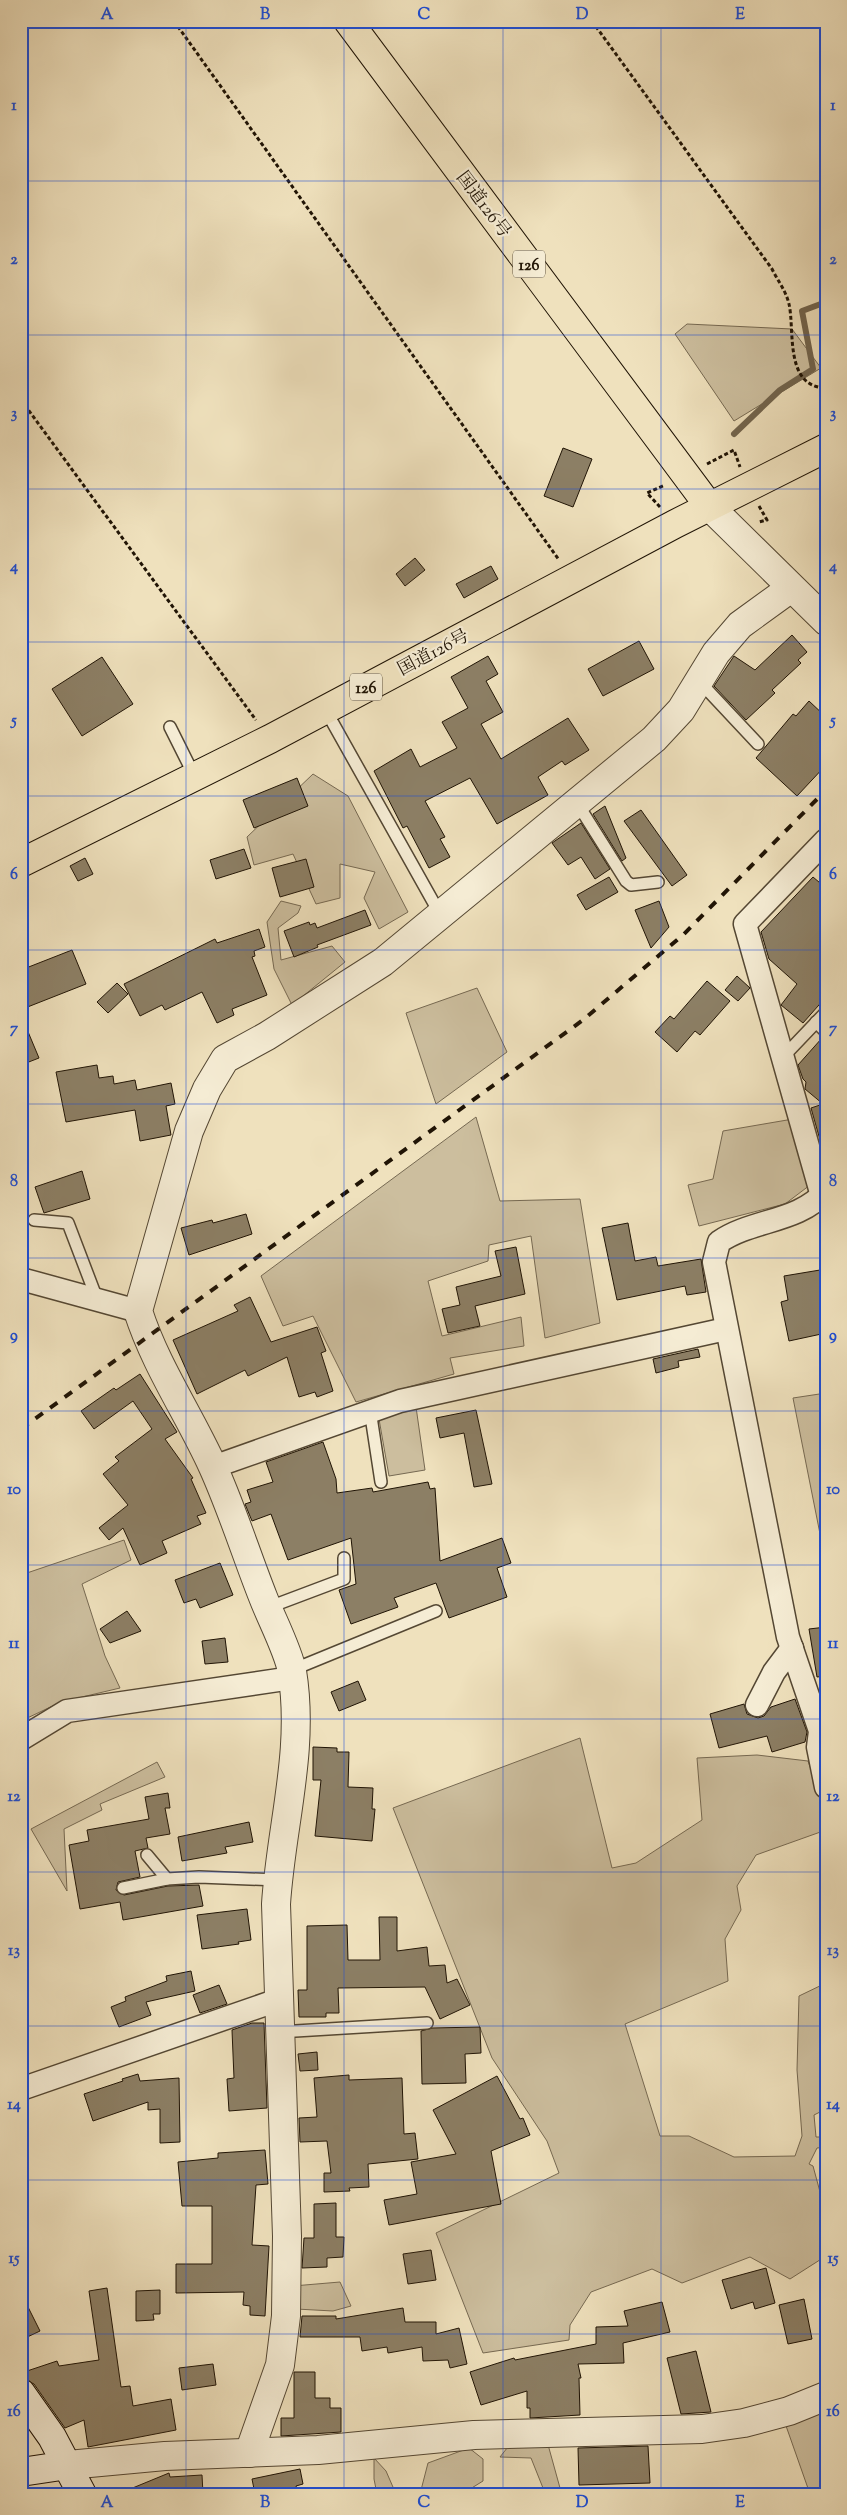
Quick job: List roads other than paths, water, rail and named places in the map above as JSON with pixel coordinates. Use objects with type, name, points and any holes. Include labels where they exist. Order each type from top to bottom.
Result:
[{"type":"highway","name":"国道126号","points":[[348,21],[709,506]]},
{"type":"highway","name":"国道126号","points":[[21,863],[270,739],[709,506],[826,448]]},
{"type":"street","points":[[709,506],[826,621]]},
{"type":"street","points":[[249,2453],[280,2365],[286,2316],[287,2236],[278,2000],[278,1880],[295,1760],[295,1714],[292,1674],[213,1467],[168,1383],[147,1339],[138,1311],[189,1131],[207,1089],[225,1060],[267,1036],[383,962],[654,739],[681,710],[716,653],[740,624],[791,588]]},
{"type":"street","points":[[826,840],[745,924],[824,1194],[790,1216],[731,1233],[719,1242],[714,1262],[726,1329],[792,1648],[823,1730],[818,1747],[826,1787]]},
{"type":"street","points":[[21,1279],[138,1311]]},
{"type":"street","points":[[213,1467],[400,1401],[726,1329]]},
{"type":"street","points":[[757,1705],[774,1672],[792,1648]]},
{"type":"street","points":[[21,1738],[66,1710],[292,1674]]},
{"type":"street","points":[[21,2089],[278,2000]]},
{"type":"street","points":[[21,2394],[34,2409],[68,2465],[82,2494]]},
{"type":"street","points":[[21,2472],[68,2465],[165,2456],[318,2450],[474,2435],[702,2429],[744,2423],[789,2411],[826,2396]]},
{"type":"lane","points":[[699,681],[758,744]]},
{"type":"lane","points":[[325,709],[440,914]]},
{"type":"lane","points":[[170,727],[195,777]]},
{"type":"lane","points":[[576,802],[626,881],[631,885],[658,882]]},
{"type":"lane","points":[[784,1056],[826,1012]]},
{"type":"lane","points":[[816,1022],[826,1032]]},
{"type":"lane","points":[[34,1220],[68,1222],[97,1299]]},
{"type":"lane","points":[[370,1410],[381,1482]]},
{"type":"lane","points":[[267,1608],[344,1579],[344,1558]]},
{"type":"lane","points":[[292,1674],[436,1611]]},
{"type":"lane","points":[[147,1855],[167,1879]]},
{"type":"lane","points":[[123,1888],[167,1879],[198,1877],[278,1880]]},
{"type":"lane","points":[[279,2032],[427,2023]]},
{"type":"waterway","points":[[734,434],[780,390],[813,369],[802,311],[826,302]]},
{"type":"railway","points":[[21,1429],[583,1020],[684,934],[826,790]]}]
